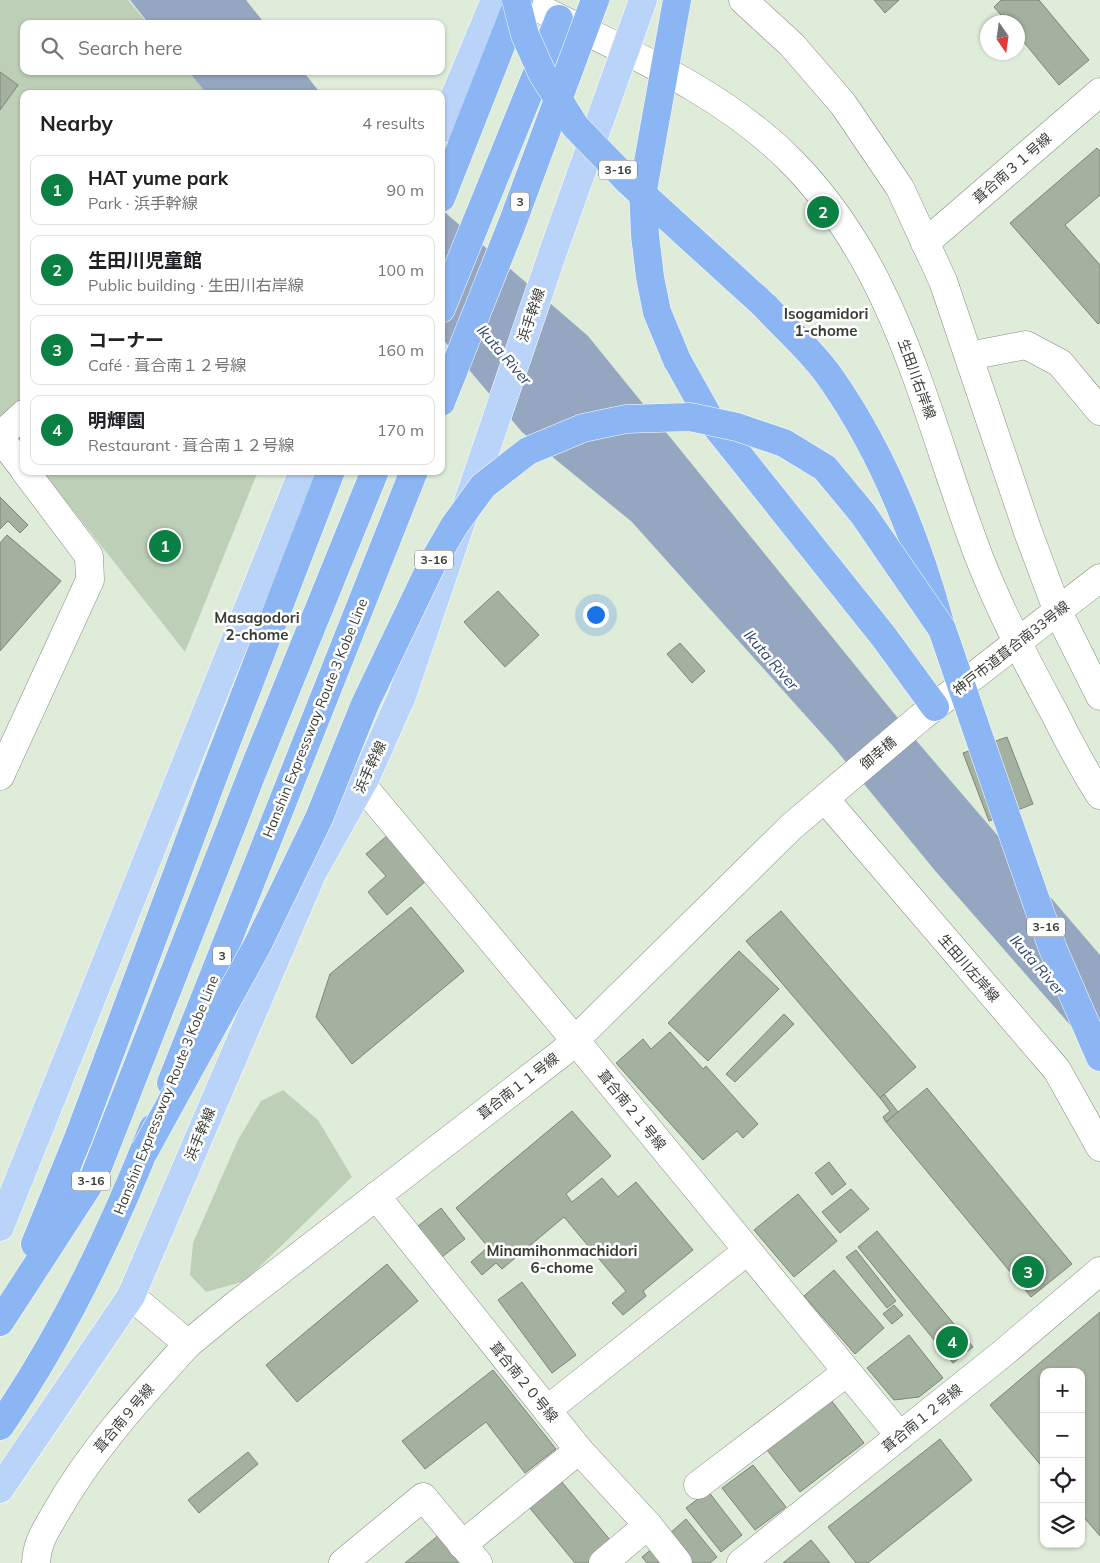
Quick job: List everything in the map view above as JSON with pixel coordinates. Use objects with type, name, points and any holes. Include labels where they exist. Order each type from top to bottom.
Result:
[{"type":"highway","points":[[445,188],[517,0]]},
{"type":"highway","name":"3-16","points":[[517,0],[525,35],[542,73],[575,126],[629,182],[765,306],[828,375],[862,426],[893,490],[923,561],[942,629],[1053,949],[1100,1057]]},
{"type":"highway","name":"3","points":[[445,392],[512,224],[595,0]]},
{"type":"highway","name":"3-16","points":[[677,0],[643,190],[644,235],[657,312],[677,360],[710,419],[884,637],[928,712]]},
{"type":"highway","points":[[445,298],[563,9]]},
{"type":"highway","name":"3-16","points":[[145,1150],[258,944],[319,818],[365,704],[432,564],[454,526],[483,486],[528,451],[583,428],[626,419],[690,417],[737,427],[784,443],[825,468],[864,514],[942,629]]},
{"type":"highway","points":[[0,1317],[29,1260],[80,1136],[215,772],[329,475]]},
{"type":"highway","name":"3-16","points":[[0,1322],[94,1177],[251,776],[373,475]]},
{"type":"highway","name":"Hanshin Expressway Route 3 Kobe Line","points":[[0,1426],[69,1314],[114,1226],[412,475]]},
{"type":"main road","points":[[445,120],[495,0]]},
{"type":"main road","name":"浜手幹線","points":[[0,1489],[131,1296],[312,874],[362,785],[402,696],[553,252],[643,0]]},
{"type":"main road","points":[[0,1227],[301,475]]},
{"type":"street","name":"生田川右岸線","points":[[523,0],[563,9],[624,50],[712,97],[791,160],[832,206],[884,296],[906,343],[979,556],[1016,643],[1100,795]]},
{"type":"street","points":[[743,0],[792,45],[843,104],[900,188],[944,282],[1028,532],[1058,612],[1100,696]]},
{"type":"street","name":"葺合南３１号線","points":[[925,243],[1100,92]]},
{"type":"street","points":[[969,356],[1026,344],[1060,363],[1100,411]]},
{"type":"street","points":[[20,418],[0,437],[20,464]]},
{"type":"street","points":[[0,776],[90,580],[89,556],[28,475]]},
{"type":"street","name":"神戸市道葺合南33号線","points":[[928,712],[1100,578]]},
{"type":"street","name":"御幸橋","points":[[829,795],[928,712]]},
{"type":"street","name":"葺合南２１号線","points":[[362,785],[575,1040],[900,1436]]},
{"type":"street","name":"葺合南１１号線","points":[[188,1344],[575,1040],[791,827],[829,795]]},
{"type":"street","name":"生田川左岸線","points":[[829,795],[1057,1070],[1100,1147]]},
{"type":"street","name":"葺合南２０号線","points":[[376,1196],[546,1410],[579,1450],[648,1525],[678,1563]]},
{"type":"street","points":[[546,1410],[747,1251]]},
{"type":"street","name":"葺合南１２号線","points":[[741,1563],[900,1436],[1100,1271]]},
{"type":"street","points":[[131,1296],[188,1344]]},
{"type":"street","name":"葺合南９号線","points":[[36,1563],[37,1547],[72,1484],[112,1429],[188,1344]]},
{"type":"street","points":[[698,1485],[847,1372]]},
{"type":"street","points":[[343,1563],[423,1497],[470,1554],[579,1450]]},
{"type":"street","points":[[603,1563],[648,1525]]},
{"type":"green space","points":[[0,0],[128,0],[145,20],[20,20],[20,75],[191,75],[204,90],[20,90],[20,442],[0,417]]},
{"type":"green space","points":[[45,475],[256,475],[185,652]]},
{"type":"green space","points":[[283,1090],[318,1120],[352,1177],[245,1281],[206,1292],[190,1275],[193,1243],[238,1140],[261,1101]]},
{"type":"water","points":[[130,0],[246,0],[262,20],[146,20]]},
{"type":"water","points":[[191,75],[306,75],[318,90],[204,90]]},
{"type":"water","name":"Ikuta River","points":[[445,212],[588,336],[914,738],[1100,955],[1100,1059],[937,873],[832,745],[632,522],[522,432],[445,342]]},
{"type":"building","points":[[874,0],[899,0],[885,13]]},
{"type":"building","points":[[1001,0],[1039,0],[1089,60],[1059,85],[1025,44],[1025,15],[1001,15],[994,7]]},
{"type":"building","points":[[0,72],[18,85],[0,110]]},
{"type":"building","points":[[1097,148],[1100,151],[1100,195],[1065,225],[1100,265],[1100,322],[1098,324],[1010,223]]},
{"type":"building","points":[[0,497],[28,525],[20,533],[8,521],[0,529]]},
{"type":"building","points":[[7,535],[61,581],[0,651],[0,543]]},
{"type":"building","points":[[498,591],[539,635],[505,667],[464,622]]},
{"type":"building","points":[[680,643],[705,671],[692,683],[667,654]]},
{"type":"building","points":[[1007,737],[1033,804],[989,821],[963,753]]},
{"type":"building","points":[[388,835],[427,880],[387,915],[368,892],[386,876],[366,854]]},
{"type":"building","points":[[411,907],[464,971],[352,1064],[316,1017],[330,974]]},
{"type":"building","points":[[781,911],[916,1067],[880,1098],[746,941]]},
{"type":"building","points":[[739,951],[779,989],[708,1061],[668,1023]]},
{"type":"building","points":[[784,1014],[794,1024],[735,1082],[726,1074]]},
{"type":"building","points":[[670,1032],[703,1069],[706,1066],[758,1124],[743,1138],[737,1131],[703,1160],[616,1063],[643,1039],[651,1049]]},
{"type":"building","points":[[927,1088],[1072,1264],[1031,1297],[886,1122]]},
{"type":"building","points":[[884,1094],[898,1112],[886,1122],[883,1117],[890,1111],[880,1098]]},
{"type":"building","points":[[572,1111],[611,1156],[566,1194],[572,1202],[602,1178],[618,1197],[636,1182],[693,1250],[643,1291],[646,1296],[623,1315],[612,1303],[626,1291],[564,1217],[502,1269],[496,1263],[482,1275],[471,1262],[488,1247],[456,1208]]},
{"type":"building","points":[[829,1162],[846,1184],[832,1195],[815,1173]]},
{"type":"building","points":[[851,1189],[869,1209],[840,1233],[822,1212]]},
{"type":"building","points":[[798,1194],[837,1241],[794,1277],[754,1230]]},
{"type":"building","points":[[441,1208],[465,1239],[442,1257],[418,1226]]},
{"type":"building","points":[[877,1231],[973,1347],[953,1363],[858,1247]]},
{"type":"building","points":[[856,1250],[896,1301],[887,1308],[846,1257]]},
{"type":"building","points":[[387,1264],[418,1301],[297,1402],[266,1365]]},
{"type":"building","points":[[834,1270],[884,1328],[855,1354],[804,1296]]},
{"type":"building","points":[[522,1282],[576,1355],[552,1373],[498,1300]]},
{"type":"building","points":[[894,1305],[903,1315],[892,1324],[883,1314]]},
{"type":"building","points":[[1100,1312],[1100,1536],[1085,1519],[1085,1368],[1040,1368],[1040,1464],[990,1405]]},
{"type":"building","points":[[909,1335],[943,1378],[919,1397],[894,1400],[867,1368]]},
{"type":"building","points":[[493,1370],[556,1449],[525,1473],[486,1422],[425,1469],[402,1441]]},
{"type":"building","points":[[831,1400],[864,1443],[800,1492],[767,1450]]},
{"type":"building","points":[[940,1439],[972,1480],[868,1563],[856,1563],[828,1527]]},
{"type":"building","points":[[248,1452],[258,1464],[199,1513],[188,1500]]},
{"type":"building","points":[[753,1465],[786,1507],[755,1530],[722,1488]]},
{"type":"building","points":[[561,1481],[616,1547],[597,1563],[575,1563],[529,1507]]},
{"type":"building","points":[[708,1491],[742,1535],[721,1552],[686,1508]]},
{"type":"building","points":[[686,1519],[717,1557],[710,1563],[693,1563],[669,1534]]},
{"type":"building","points":[[440,1534],[464,1563],[405,1563]]},
{"type":"building","points":[[811,1540],[830,1563],[783,1563]]},
{"type":"building","points":[[653,1548],[665,1563],[647,1563],[642,1557]]},
{"type":"place","name":"生田川児童館","points":[[823,212]]},
{"type":"place","name":"HAT yume park","points":[[165,546]]},
{"type":"place","name":"コーナー","points":[[1028,1272]]},
{"type":"place","name":"明輝園","points":[[952,1342]]},
{"type":"district","name":"Isogamidori 1-chome","points":[[826,322]]},
{"type":"district","name":"Masagodori 2-chome","points":[[257,626]]},
{"type":"district","name":"Minamihonmachidori 6-chome","points":[[562,1260]]}]
